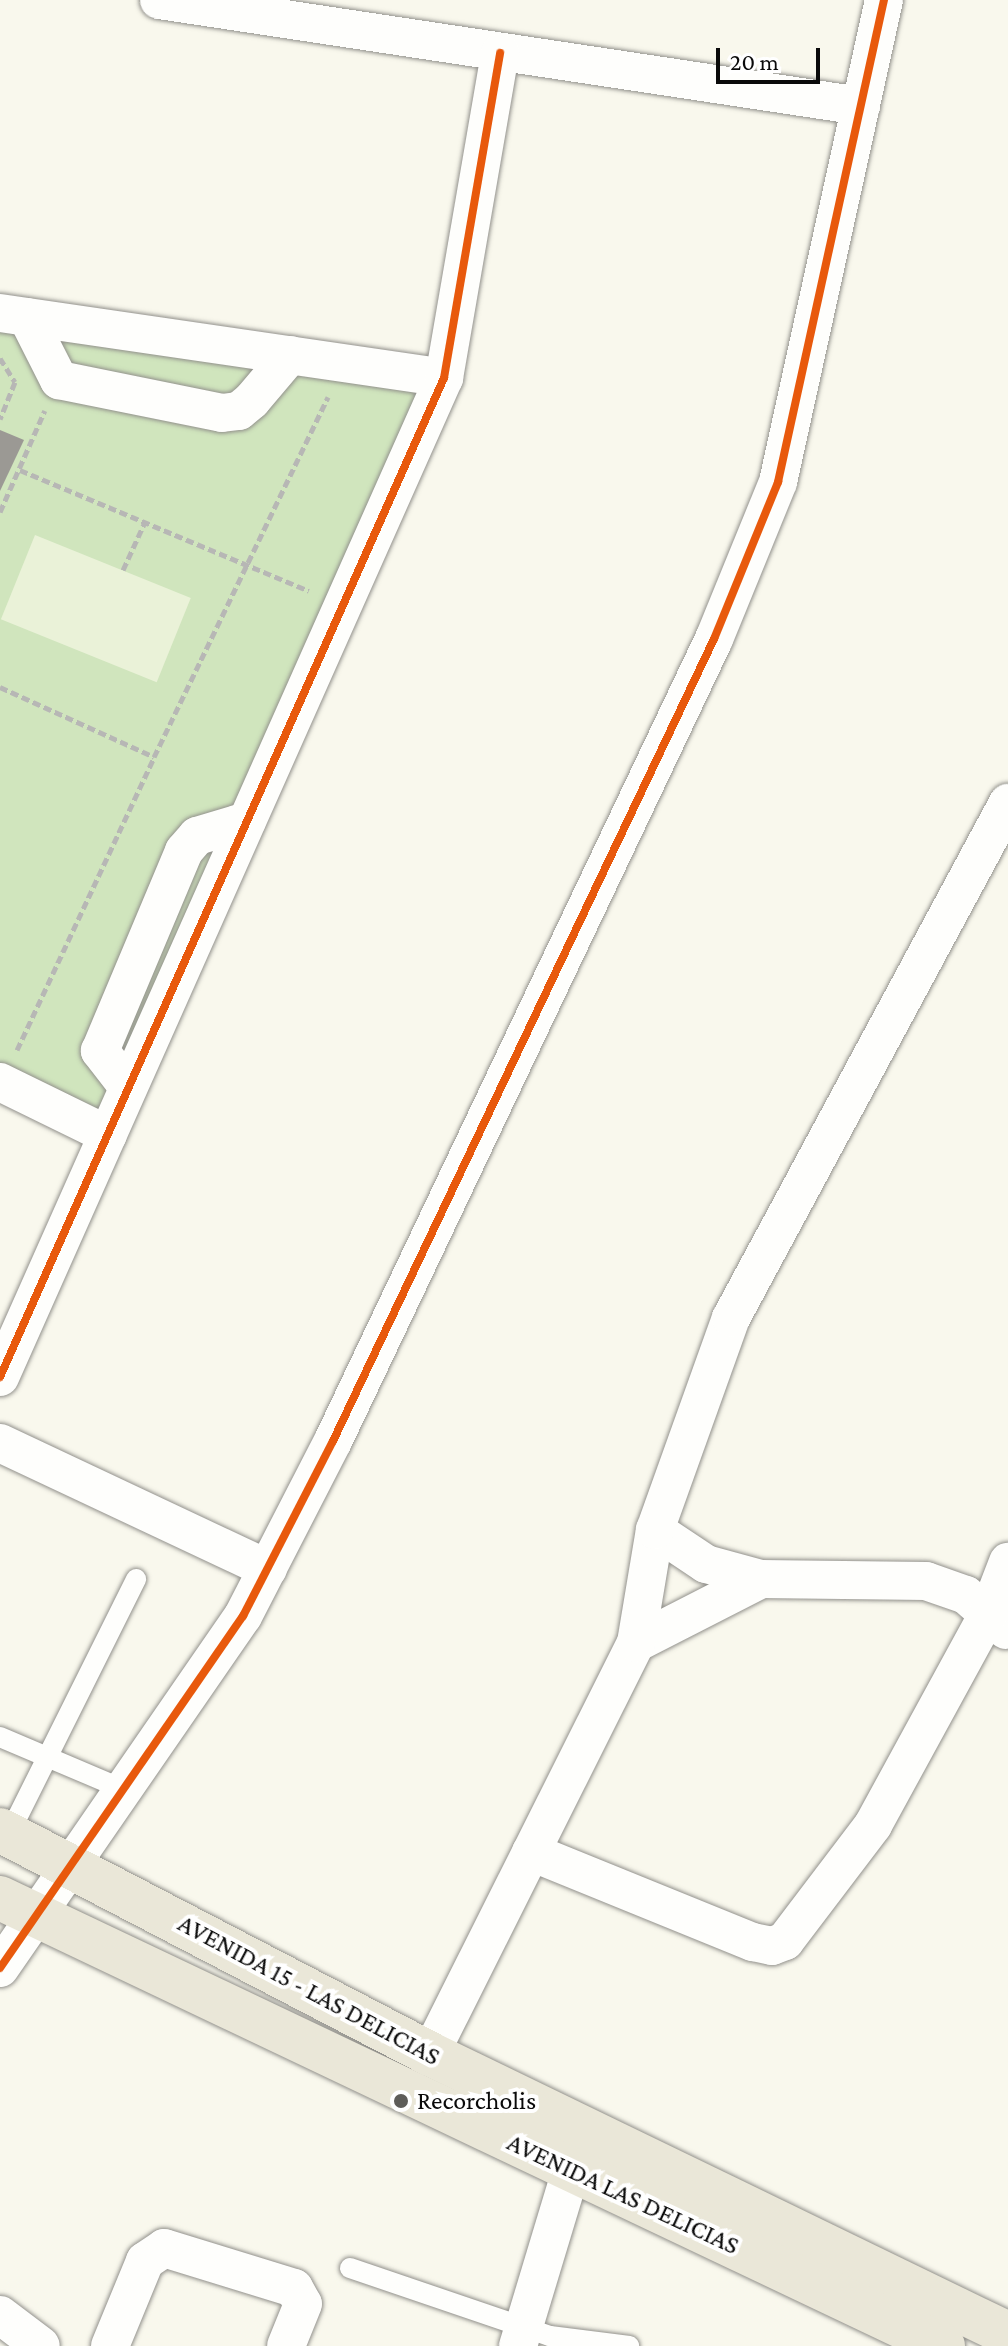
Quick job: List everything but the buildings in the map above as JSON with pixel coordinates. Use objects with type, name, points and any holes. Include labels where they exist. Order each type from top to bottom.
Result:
[{"type":"main road","name":"AVENIDA 15 - LAS DELICIAS","points":[[5,1832],[430,2054],[1007,2332]]},
{"type":"main road","name":"AVENIDA LAS DELICIAS","points":[[18,1907],[943,2346]]},
{"type":"street","points":[[159,0],[861,106]]},
{"type":"street","points":[[0,1968],[18,1907],[73,1865],[243,1616],[714,639],[778,482],[884,0]]},
{"type":"street","points":[[0,1377],[444,378],[500,53]]},
{"type":"street","points":[[13,315],[444,378]]},
{"type":"street","points":[[13,315],[59,380],[222,413],[239,411],[290,355]]},
{"type":"street","points":[[430,2054],[636,1643],[655,1530],[731,1318],[1008,803]]},
{"type":"street","points":[[5,1073],[108,1135]]},
{"type":"street","points":[[0,1443],[268,1569]]},
{"type":"street","points":[[655,1530],[706,1564],[761,1579],[926,1581],[966,1595],[998,1623]]},
{"type":"street","points":[[531,1852],[753,1942],[772,1946],[785,1941],[873,1825],[998,1623],[1008,1562]]},
{"type":"street","points":[[636,1643],[761,1579]]},
{"type":"street","points":[[521,2337],[571,2170]]},
{"type":"street","points":[[110,2346],[145,2261],[164,2248],[294,2288],[303,2304],[286,2346]]},
{"type":"street","points":[[0,2315],[41,2346]]},
{"type":"lane","points":[[5,1832],[47,1757],[136,1579]]},
{"type":"lane","points":[[0,1737],[125,1790]]},
{"type":"lane","points":[[350,2268],[521,2337],[629,2346]]},
{"type":"path","points":[[0,358],[15,382],[0,419]]},
{"type":"path","points":[[0,512],[59,380]]},
{"type":"path","points":[[5,1073],[335,382]]},
{"type":"path","points":[[20,470],[317,595]]},
{"type":"path","points":[[123,570],[145,522]]},
{"type":"path","points":[[0,687],[154,757]]},
{"type":"green space","points":[[0,328],[418,392],[98,1112],[0,1064]]},
{"type":"green space","points":[[35,535],[191,598],[157,682],[1,619]]},
{"type":"cycle path","points":[[0,1968],[243,1616],[333,1441],[714,639],[778,482],[884,0]]},
{"type":"cycle path","points":[[0,1377],[444,378],[500,53]]},
{"type":"place","name":"Recorcholis","points":[[401,2101]]}]
